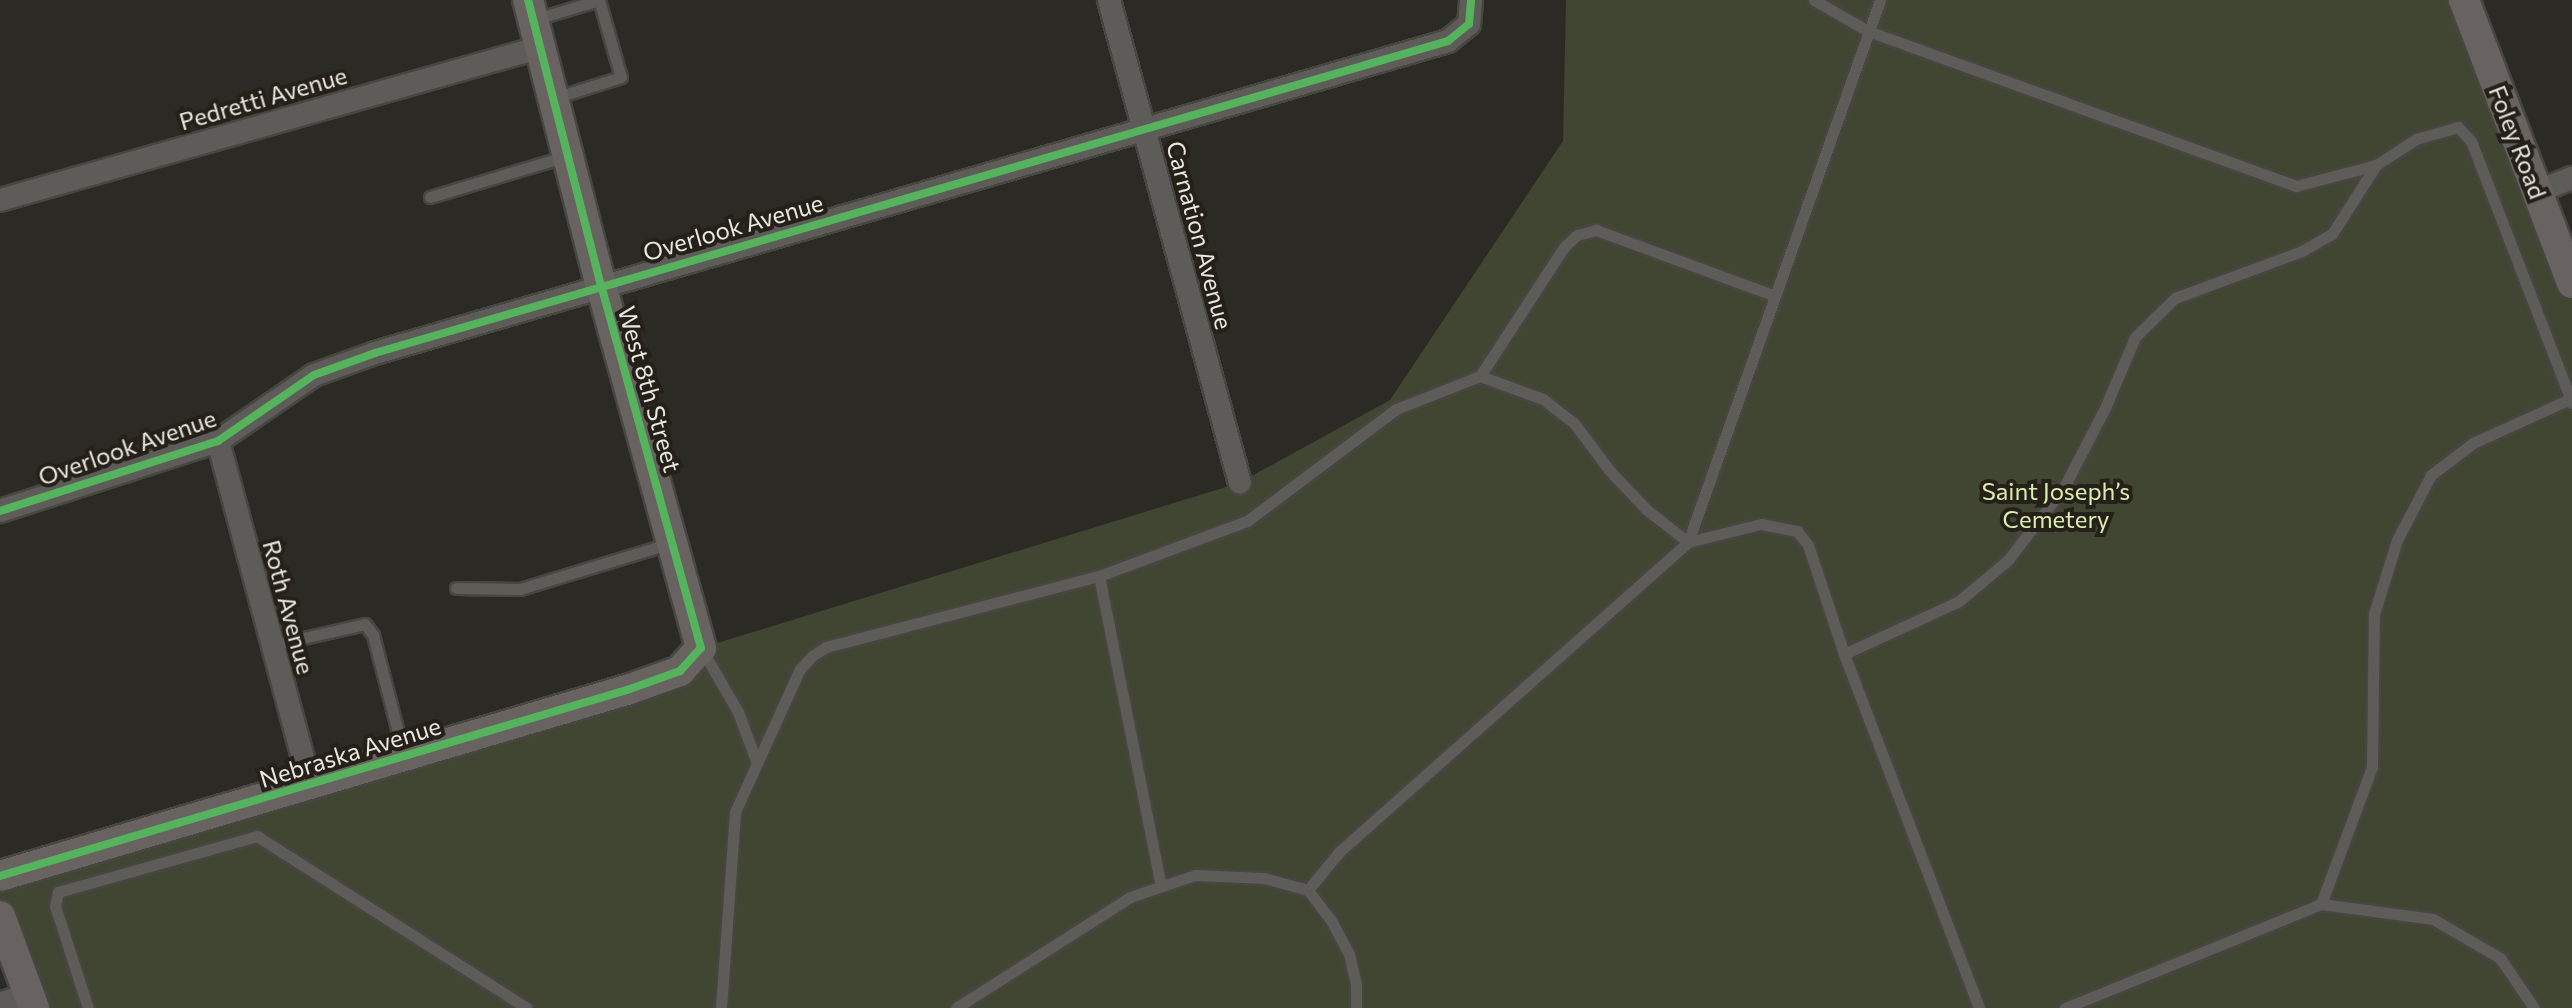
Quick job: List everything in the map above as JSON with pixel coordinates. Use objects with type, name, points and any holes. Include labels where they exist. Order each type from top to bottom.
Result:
[{"type":"street","name":"Carnation Avenue","points":[[1109,0],[1240,483]]},
{"type":"street","name":"Overlook Avenue","points":[[0,511],[218,441],[314,375],[601,286],[1448,41],[1469,24],[1471,0]]},
{"type":"street","name":"Foley Road","points":[[2464,0],[2572,283]]},
{"type":"street","name":"West 8th Street","points":[[534,22],[601,286],[701,648]]},
{"type":"street","name":"Pedretti Avenue","points":[[0,200],[534,22]]},
{"type":"street","points":[[2537,192],[2572,178]]},
{"type":"street","name":"Roth Avenue","points":[[218,441],[310,785]]},
{"type":"street","name":"Nebraska Avenue","points":[[0,876],[667,677],[694,660],[701,648]]},
{"type":"street","points":[[0,916],[32,1001],[0,1004]]},
{"type":"lane","points":[[534,22],[599,0],[621,77],[554,98]]},
{"type":"lane","points":[[1814,0],[1868,31],[2296,186],[2376,165],[2416,139],[2458,127],[2471,141],[2571,401],[2473,443],[2431,475],[2397,540],[2374,614],[2372,767],[2321,904]]},
{"type":"lane","points":[[1688,542],[1880,0]]},
{"type":"lane","points":[[430,197],[567,156]]},
{"type":"lane","points":[[1844,654],[1959,601],[2008,560],[2064,487],[2105,408],[2135,337],[2175,298],[2302,251],[2332,234],[2376,165]]},
{"type":"lane","points":[[721,1008],[735,812],[800,669],[812,656],[826,647],[1099,576],[1247,521],[1396,409],[1480,376],[1564,247],[1577,235],[1596,230],[1773,295]]},
{"type":"lane","points":[[1480,376],[1543,399],[1574,423],[1609,470],[1647,510],[1688,542]]},
{"type":"lane","points":[[1308,890],[1339,852],[1688,542],[1761,524],[1797,531],[1808,545],[1844,654],[1979,1008]]},
{"type":"lane","points":[[456,588],[520,589],[672,543]]},
{"type":"lane","points":[[1099,576],[1161,886]]},
{"type":"lane","points":[[272,645],[357,623],[365,624],[373,635],[404,757]]},
{"type":"lane","points":[[701,648],[738,712],[757,763]]},
{"type":"lane","points":[[88,1008],[55,906],[58,892],[257,836],[527,1008]]},
{"type":"lane","points":[[956,1008],[1130,897],[1195,875],[1264,878],[1308,890],[1332,922],[1349,954],[1356,985],[1356,1008]]},
{"type":"lane","points":[[2065,1008],[2321,904],[2433,919],[2500,958],[2534,1008]]},
{"type":"green space","name":"Saint Joseph’s Cemetery","points":[[1566,0],[2464,0],[2572,283],[2572,1008],[34,1008],[0,916],[0,876],[310,785],[701,648],[1239,483],[1390,400],[1563,141]]},
{"type":"cycle path","points":[[0,876],[630,689],[680,671],[701,648],[601,286],[528,0]]},
{"type":"cycle path","points":[[0,511],[218,441],[314,375],[375,353],[1448,41],[1469,24],[1471,0]]}]
